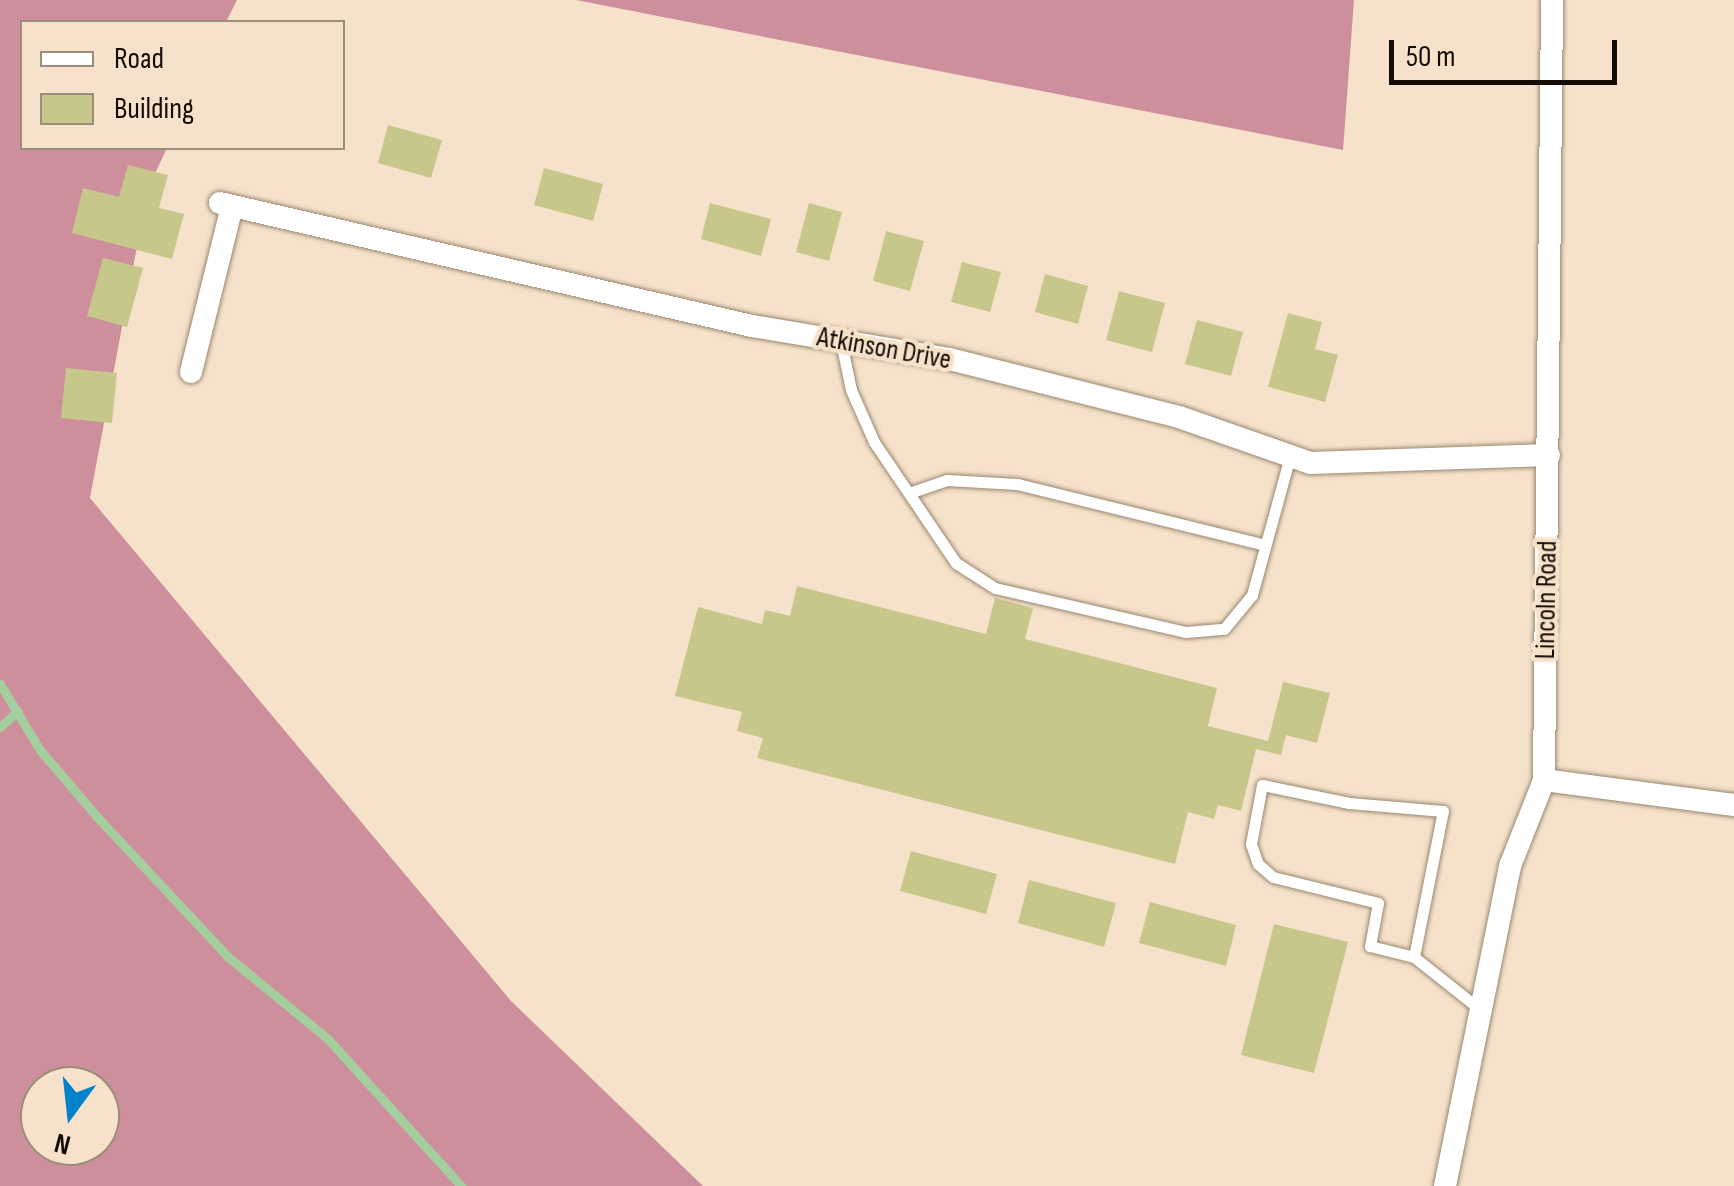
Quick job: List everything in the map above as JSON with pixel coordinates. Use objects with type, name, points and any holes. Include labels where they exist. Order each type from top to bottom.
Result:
[{"type":"street","name":"Lincoln Road","points":[[1445,1186],[1477,1007],[1510,866],[1544,780],[1552,0]]},
{"type":"street","name":"Atkinson Drive","points":[[191,372],[226,204],[841,342],[950,359],[1179,418],[1319,463],[1550,455]]},
{"type":"street","points":[[1544,780],[1734,805]]},
{"type":"lane","points":[[841,342],[860,417],[956,563],[981,582],[1186,632],[1212,634],[1236,621],[1252,595],[1290,456]]},
{"type":"lane","points":[[909,494],[947,480],[1017,484],[1265,544]]},
{"type":"lane","points":[[1414,958],[1443,811],[1349,803],[1262,785],[1250,844],[1258,864],[1272,877],[1378,902],[1370,946],[1414,958],[1477,1007]]},
{"type":"shaded area","points":[[0,0],[237,0],[227,20],[20,20],[20,150],[166,150],[148,188],[90,498],[511,1001],[703,1186],[0,1186]]},
{"type":"shaded area","points":[[576,0],[1354,0],[1343,150]]},
{"type":"building","points":[[388,125],[442,140],[431,178],[378,163]]},
{"type":"building","points":[[128,165],[168,175],[159,208],[184,214],[172,259],[72,233],[83,188],[119,197]]},
{"type":"building","points":[[544,168],[603,184],[593,221],[534,205]]},
{"type":"building","points":[[710,203],[771,219],[761,256],[701,239]]},
{"type":"building","points":[[809,203],[842,212],[829,261],[796,252]]},
{"type":"building","points":[[886,231],[924,241],[910,291],[873,281]]},
{"type":"building","points":[[103,258],[143,268],[127,327],[87,316]]},
{"type":"building","points":[[962,262],[1001,272],[990,312],[951,302]]},
{"type":"building","points":[[1045,274],[1088,286],[1078,324],[1035,312]]},
{"type":"building","points":[[1119,291],[1165,303],[1152,352],[1106,340]]},
{"type":"building","points":[[1288,313],[1322,322],[1315,349],[1338,355],[1325,402],[1268,387]]},
{"type":"building","points":[[1197,320],[1243,332],[1231,376],[1185,364]]},
{"type":"building","points":[[66,368],[117,373],[112,423],[61,418]]},
{"type":"building","points":[[797,586],[986,634],[995,598],[1033,608],[1025,639],[1217,688],[1208,726],[1268,741],[1283,682],[1330,693],[1317,743],[1286,735],[1281,755],[1256,749],[1241,811],[1218,805],[1214,819],[1188,812],[1175,864],[757,758],[763,738],[737,731],[742,712],[675,696],[698,607],[762,624],[765,610],[790,616]]},
{"type":"building","points":[[911,851],[997,874],[986,914],[900,891]]},
{"type":"building","points":[[1029,880],[1116,903],[1104,947],[1018,923]]},
{"type":"building","points":[[1150,902],[1236,925],[1226,966],[1139,943]]},
{"type":"building","points":[[1274,924],[1348,942],[1314,1073],[1241,1055]]},
{"type":"waterway","points":[[0,684],[40,750],[99,819],[227,956],[327,1038],[461,1186]]},
{"type":"waterway","points":[[0,727],[18,711]]}]
